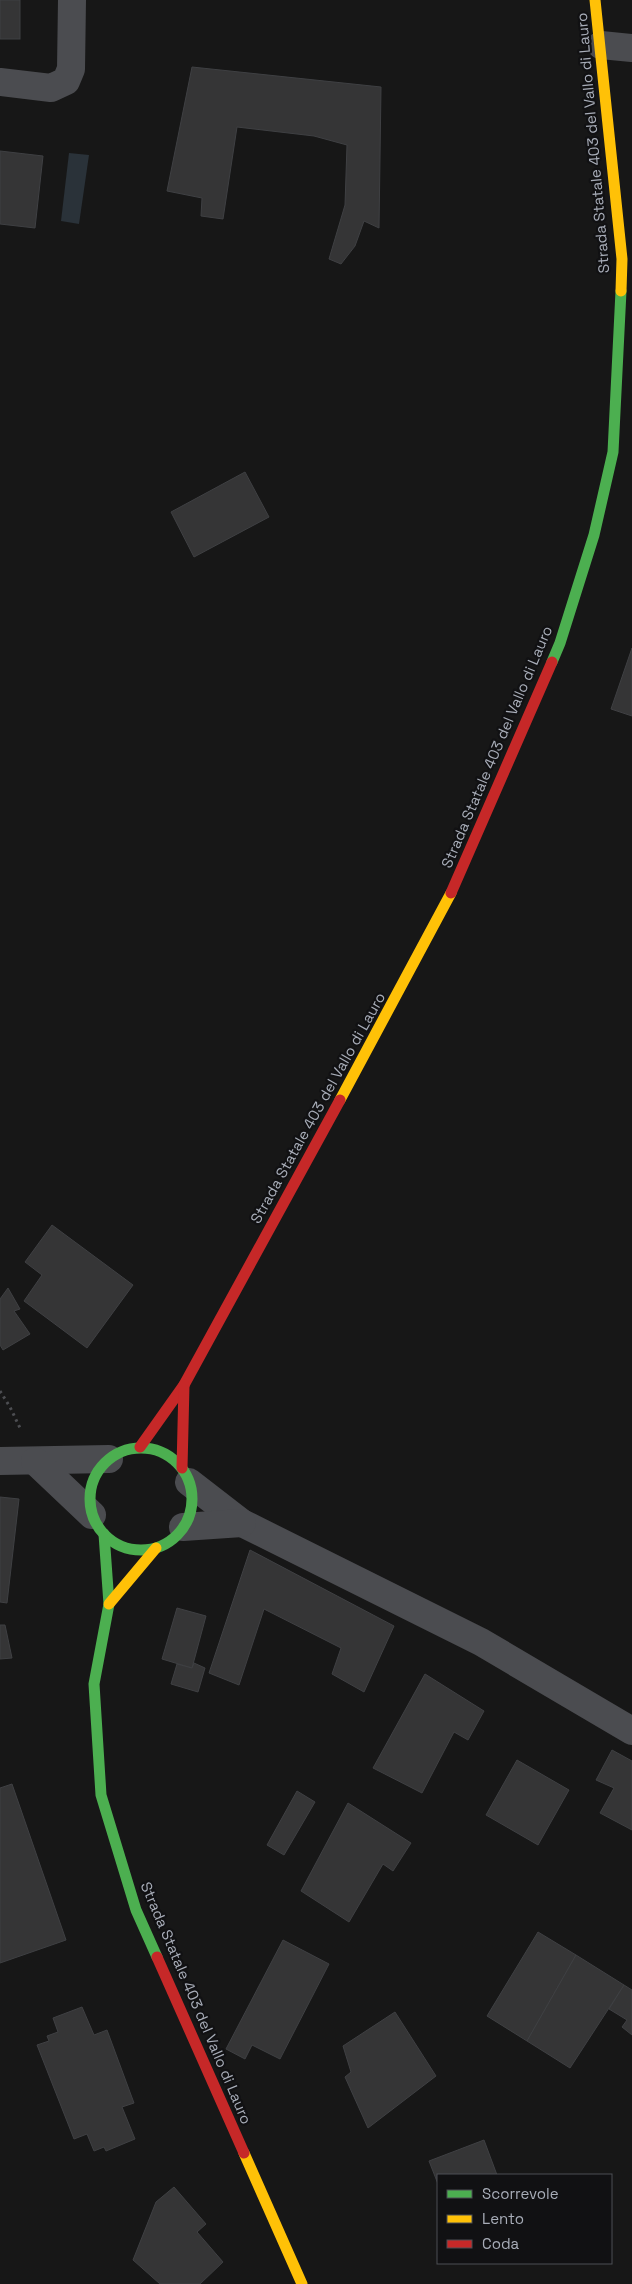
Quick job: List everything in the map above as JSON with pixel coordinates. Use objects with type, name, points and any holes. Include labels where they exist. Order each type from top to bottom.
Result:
[{"type":"main road","name":"Strada Statale 403 del Vallo di Lauro","points":[[140,1447],[184,1385],[443,910],[560,643],[594,535],[618,452],[622,259],[595,0]]},
{"type":"main road","name":"Strada Statale 403 del Vallo di Lauro","points":[[109,1604],[156,1548],[171,1540],[183,1527],[190,1513],[192,1497],[186,1475],[184,1385]]},
{"type":"main road","points":[[109,1458],[124,1450],[140,1447],[156,1450],[171,1457],[186,1475]]},
{"type":"main road","name":"Strada Statale 403 del Vallo di Lauro","points":[[109,1458],[98,1470],[92,1484],[90,1500],[98,1525],[109,1604],[94,1684],[101,1795],[136,1910],[302,2284]]},
{"type":"main road","points":[[98,1525],[115,1543],[128,1548],[142,1550],[156,1548]]},
{"type":"street","points":[[0,82],[51,88],[66,81],[71,68],[72,0]]},
{"type":"street","points":[[600,45],[632,48]]},
{"type":"street","points":[[0,1461],[109,1458]]},
{"type":"street","points":[[34,1461],[98,1525]]},
{"type":"street","points":[[186,1475],[242,1523],[481,1642],[632,1731]]},
{"type":"street","points":[[183,1527],[242,1523]]},
{"type":"path","points":[[0,1391],[10,1406],[34,1461]]},
{"type":"shaded area","points":[[69,153],[89,155],[79,224],[61,221]]},
{"type":"building","points":[[0,0],[20,0],[20,39],[0,39]]},
{"type":"building","points":[[192,67],[381,87],[379,228],[364,221],[355,246],[341,264],[329,259],[345,205],[347,145],[314,136],[237,127],[223,219],[201,216],[202,198],[167,191]]},
{"type":"building","points":[[0,151],[43,156],[35,228],[0,224]]},
{"type":"building","points":[[245,472],[269,517],[194,557],[171,512]]},
{"type":"building","points":[[632,648],[632,716],[611,709]]},
{"type":"building","points":[[52,1225],[133,1285],[87,1348],[24,1301],[42,1275],[25,1262]]},
{"type":"building","points":[[8,1288],[20,1309],[14,1311],[30,1334],[3,1350],[0,1345],[0,1299]]},
{"type":"building","points":[[0,1497],[19,1499],[7,1603],[0,1602]]},
{"type":"building","points":[[250,1550],[394,1626],[364,1692],[332,1674],[341,1648],[264,1609],[239,1685],[209,1673]]},
{"type":"building","points":[[177,1608],[206,1616],[192,1668],[162,1659]]},
{"type":"building","points":[[0,1625],[5,1625],[12,1658],[0,1659]]},
{"type":"building","points":[[194,1663],[205,1668],[198,1692],[171,1684],[177,1664],[192,1668]]},
{"type":"building","points":[[425,1674],[484,1711],[468,1740],[454,1732],[422,1793],[373,1768]]},
{"type":"building","points":[[612,1750],[632,1761],[632,1830],[600,1813],[614,1788],[596,1780]]},
{"type":"building","points":[[517,1760],[569,1790],[538,1845],[486,1815]]},
{"type":"building","points":[[12,1784],[66,1940],[0,1963],[0,1788]]},
{"type":"building","points":[[297,1791],[315,1802],[284,1855],[267,1845]]},
{"type":"building","points":[[348,1803],[411,1843],[393,1871],[383,1864],[349,1922],[301,1891]]},
{"type":"building","points":[[538,1932],[576,1955],[527,2041],[487,2016]]},
{"type":"building","points":[[283,1940],[329,1964],[280,2059],[252,2045],[245,2059],[226,2049]]},
{"type":"building","points":[[576,1955],[624,1985],[570,2068],[527,2041]]},
{"type":"building","points":[[624,1985],[632,1990],[632,2035],[622,2027],[627,2020],[609,2009]]},
{"type":"building","points":[[82,2007],[94,2035],[107,2030],[134,2103],[122,2107],[135,2139],[106,2151],[104,2147],[94,2151],[87,2134],[74,2139],[37,2045],[49,2041],[47,2036],[58,2032],[53,2018]]},
{"type":"building","points":[[395,2012],[436,2076],[368,2128],[345,2077],[351,2072],[343,2046]]},
{"type":"building","points":[[484,2140],[497,2174],[437,2174],[437,2181],[429,2161]]},
{"type":"building","points":[[174,2187],[206,2224],[197,2232],[223,2262],[200,2284],[160,2284],[133,2260],[156,2202]]},
{"type":"traffic: fast","points":[[552,662],[560,643],[594,535],[613,452],[621,291]]},
{"type":"traffic: fast","points":[[141,1448],[160,1452],[177,1463],[188,1480],[192,1499],[188,1518],[177,1535],[160,1546],[141,1550],[122,1546],[105,1535],[94,1518],[90,1499],[94,1480],[105,1463],[122,1452],[141,1448]]},
{"type":"traffic: fast","points":[[104,1534],[109,1604],[94,1684],[101,1795],[136,1910],[157,1957]]},
{"type":"traffic: slow","points":[[595,0],[622,259],[621,291]]},
{"type":"traffic: slow","points":[[340,1100],[451,893]]},
{"type":"traffic: slow","points":[[109,1604],[156,1548]]},
{"type":"traffic: slow","points":[[244,2153],[302,2284]]},
{"type":"traffic: jam","points":[[451,893],[552,662]]},
{"type":"traffic: jam","points":[[140,1447],[184,1385],[340,1100]]},
{"type":"traffic: jam","points":[[182,1468],[184,1385]]},
{"type":"traffic: jam","points":[[157,1957],[244,2153]]}]
